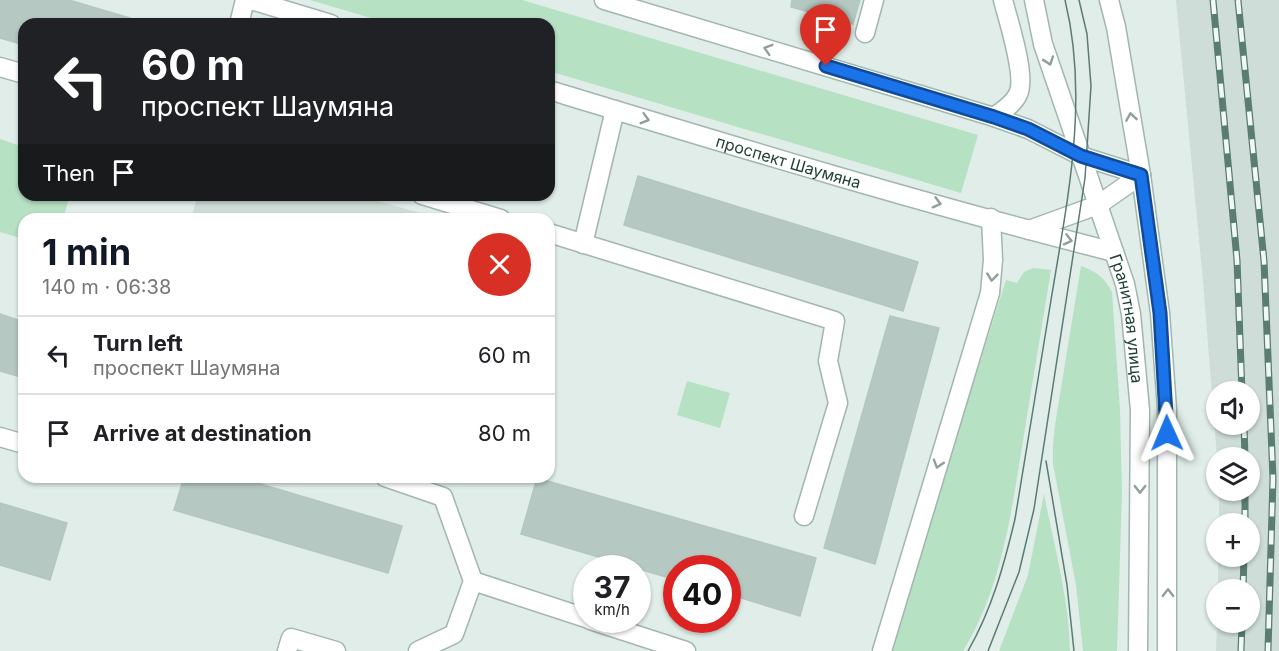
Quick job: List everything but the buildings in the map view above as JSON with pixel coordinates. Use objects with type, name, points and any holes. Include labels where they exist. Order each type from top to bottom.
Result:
[{"type":"street","points":[[240,18],[245,0]]},
{"type":"street","points":[[251,0],[311,18]]},
{"type":"street","points":[[604,0],[994,117],[1028,129],[1081,156],[1141,175]]},
{"type":"street","points":[[865,33],[874,0]]},
{"type":"street","points":[[994,117],[1019,94],[1021,75],[1003,0]]},
{"type":"street","name":"Гранитная улица","points":[[1034,0],[1043,45],[1125,284],[1131,314],[1140,410],[1138,651]]},
{"type":"street","name":"Гранитная улица","points":[[1109,0],[1116,27],[1141,175],[1160,313],[1167,410],[1167,651]]},
{"type":"street","points":[[0,67],[18,72]]},
{"type":"street","name":"проспект Шаумяна","points":[[555,92],[1029,230],[1114,252]]},
{"type":"street","points":[[583,244],[615,110]]},
{"type":"street","points":[[1029,230],[1098,205],[1141,175]]},
{"type":"street","points":[[442,201],[482,213]]},
{"type":"street","points":[[882,651],[990,293],[993,260],[991,218]]},
{"type":"street","points":[[555,235],[835,321],[828,362],[838,403],[804,516]]},
{"type":"street","points":[[0,437],[18,442]]},
{"type":"street","points":[[403,483],[443,496],[473,581],[454,634],[418,651]]},
{"type":"street","points":[[473,581],[573,614]]},
{"type":"street","points":[[631,633],[686,651]]},
{"type":"street","points":[[287,651],[291,638],[336,651]]},
{"type":"shaded area","points":[[1176,0],[1279,0],[1279,651],[1216,651],[1217,633],[1260,633],[1260,579],[1218,579],[1218,567],[1260,567],[1260,513],[1219,513],[1219,501],[1260,501],[1260,447],[1216,447],[1215,435],[1260,435],[1260,381],[1211,381]]},
{"type":"shaded area","points":[[196,201],[378,201],[420,213],[193,213]]},
{"type":"green space","points":[[310,0],[522,0],[978,135],[961,193],[555,73],[555,18],[371,18]]},
{"type":"green space","points":[[0,139],[18,145],[18,201],[68,201],[65,213],[18,213],[18,237],[0,232]]},
{"type":"green space","points":[[1081,266],[1099,276],[1112,292],[1120,410],[1122,493],[1117,651],[1083,651],[1076,585],[1053,464],[1055,425]]},
{"type":"green space","points":[[1033,268],[1051,270],[1009,522],[987,602],[963,651],[888,651],[1006,280],[1017,283],[1024,272]]},
{"type":"green space","points":[[687,381],[730,393],[720,428],[677,415]]},
{"type":"green space","points":[[1044,494],[1064,592],[1070,651],[999,651],[1028,575]]},
{"type":"tram line","points":[[968,651],[984,619],[996,586],[1015,519],[1064,221],[1074,147],[1076,111],[1072,37],[1065,0]]},
{"type":"tram line","points":[[988,651],[1019,572],[1034,509],[1085,178],[1091,86],[1087,34],[1079,0]]},
{"type":"tram line","points":[[1046,461],[1067,585],[1074,651]]},
{"type":"railway","points":[[1213,0],[1237,260],[1242,381]]},
{"type":"railway","points":[[1238,0],[1264,261],[1273,478],[1268,651]]},
{"type":"railway","points":[[1244,435],[1245,447]]},
{"type":"railway","points":[[1245,501],[1245,513]]},
{"type":"railway","points":[[1243,579],[1244,567]]},
{"type":"railway","points":[[1241,651],[1242,633]]},
{"type":"route","points":[[826,66],[994,117],[1028,129],[1081,156],[1141,175],[1160,313],[1167,433]]}]
